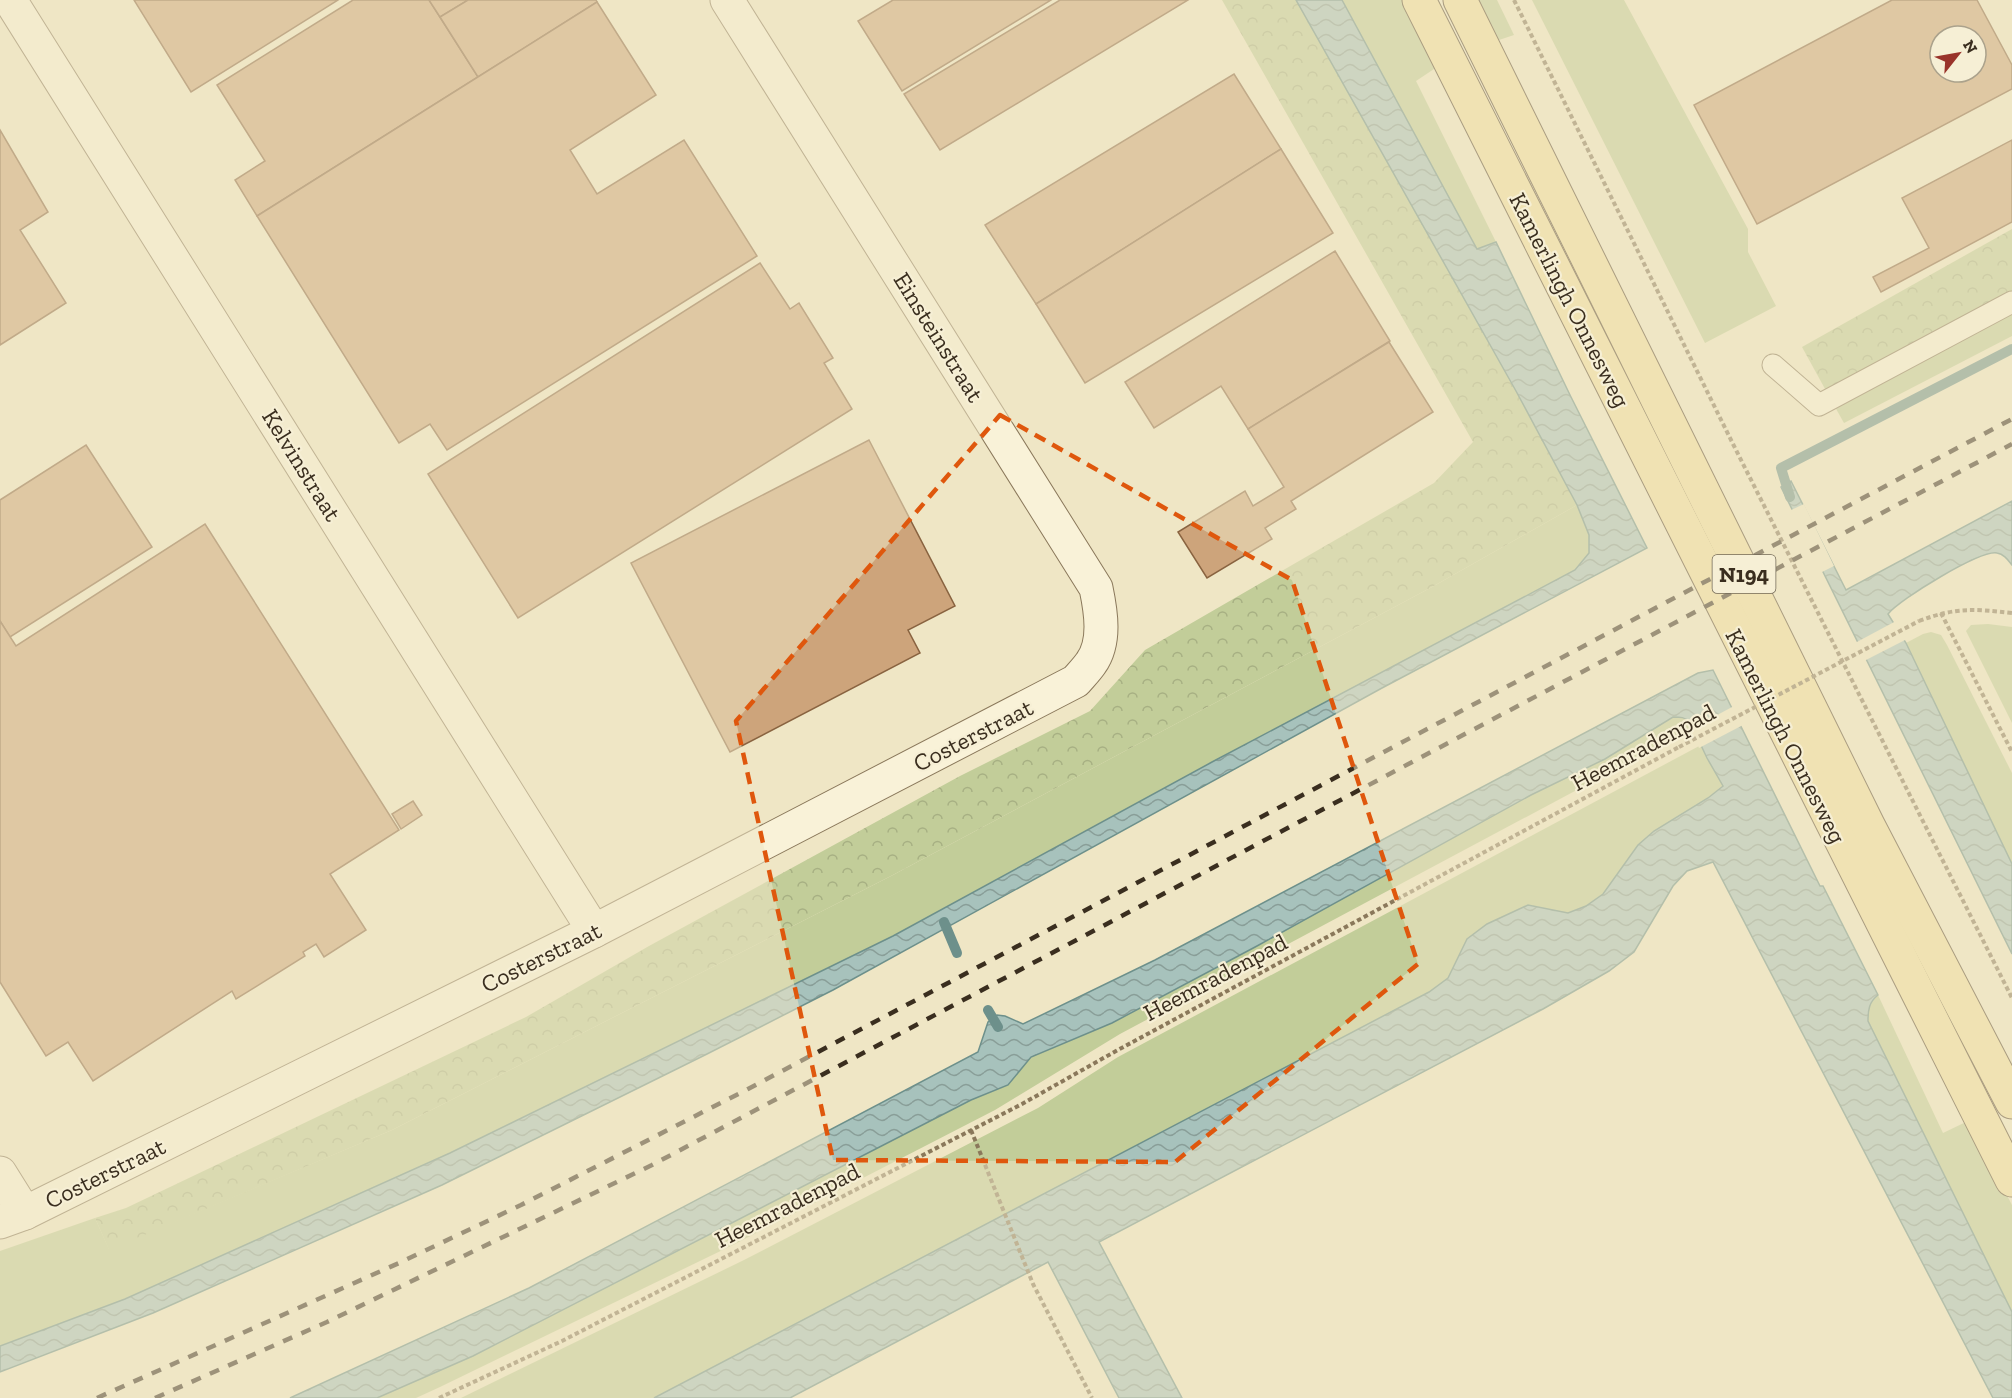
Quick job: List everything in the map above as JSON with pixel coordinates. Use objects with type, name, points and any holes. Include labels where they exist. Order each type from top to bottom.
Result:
[{"type":"main road","name":"Kamerlingh Onnesweg","points":[[1419,0],[1837,838],[2012,1180]]},
{"type":"main road","name":"Kamerlingh Onnesweg","points":[[1460,0],[1868,825],[2012,1102]]},
{"type":"street","name":"Kelvinstraat","points":[[10,0],[594,931]]},
{"type":"street","name":"Einsteinstraat","points":[[727,0],[1096,588],[1101,613],[1101,633],[1093,661],[1076,681]]},
{"type":"street","name":"Costerstraat","points":[[13,1218],[594,931],[1076,681]]},
{"type":"street","points":[[0,1173],[13,1218]]},
{"type":"lane","points":[[1773,364],[1818,405],[2012,302]]},
{"type":"path","points":[[1514,0],[1728,434],[2012,998]]},
{"type":"path","name":"Heemradenpad","points":[[439,1398],[562,1341],[971,1131],[1679,747],[1919,621],[1941,613],[1974,609],[2012,613]]},
{"type":"path","points":[[1941,613],[2012,752]]},
{"type":"path","points":[[971,1131],[1033,1284],[1092,1398]]},
{"type":"highlighted area","points":[[1000,415],[1292,580],[1418,964],[1175,1162],[833,1160],[736,721]]},
{"type":"green space","points":[[1222,0],[1296,0],[1516,391],[1577,505],[1432,587],[891,876],[392,1130],[109,1250],[95,1218],[126,1208],[526,1017],[649,946],[960,776],[1090,711],[1145,650],[1434,483],[1473,442]]},
{"type":"green space","points":[[1342,0],[1404,0],[1437,67],[1416,81],[1496,242],[1477,249]]},
{"type":"green space","points":[[1471,0],[1497,0],[1514,35],[1490,43]]},
{"type":"green space","points":[[1532,0],[1624,0],[1748,229],[1748,252],[1776,306],[1705,343]]},
{"type":"green space","points":[[2012,229],[2012,300],[1830,398],[1802,347]]},
{"type":"green space","points":[[2012,300],[2012,336],[1844,423],[1830,398]]},
{"type":"green space","points":[[1577,505],[1589,535],[1589,553],[1575,570],[1250,742],[893,936],[450,1153],[125,1299],[0,1346],[0,1251],[95,1218],[109,1249],[392,1130],[891,876],[1432,587]]},
{"type":"green space","points":[[1988,624],[2012,627],[2012,723],[1966,631],[1971,625]]},
{"type":"green space","points":[[1931,632],[1941,635],[1947,645],[2012,773],[2012,864],[1906,643]]},
{"type":"green space","points":[[1673,717],[1685,718],[1694,730],[1674,738],[1120,1034],[995,1110],[735,1244],[440,1387],[416,1398],[377,1398],[473,1356],[971,1100],[1008,1085],[1031,1057],[1112,1023],[1531,795],[1605,759]]},
{"type":"green space","points":[[1701,745],[1723,785],[1708,798],[1654,831],[1638,845],[1603,894],[1586,906],[1568,913],[1528,905],[1467,939],[1448,979],[1429,992],[654,1398],[461,1398],[744,1260],[1038,1108],[1118,1057]]},
{"type":"green space","points":[[1878,995],[1943,1133],[1968,1121],[2012,1205],[2012,1312],[1868,1021],[1870,1006]]},
{"type":"water","points":[[1296,0],[1342,0],[1477,249],[1496,242],[1647,548],[1382,688],[833,990],[705,1055],[442,1185],[153,1313],[0,1372],[0,1346],[125,1299],[450,1153],[893,936],[1212,762],[1575,570],[1589,553],[1589,535],[1577,505],[1516,391]]},
{"type":"water","points":[[1791,481],[1846,590],[2012,501],[2012,565],[2004,556],[1997,553],[1974,559],[1923,587],[1888,614],[1906,643],[2012,864],[2012,954],[1781,487]]},
{"type":"water","points":[[1713,670],[1820,886],[1823,886],[1878,995],[1870,1007],[1868,1021],[2012,1312],[2012,1398],[1993,1398],[1713,862],[1687,871],[1673,886],[1634,952],[1609,971],[1543,1009],[1099,1242],[1182,1398],[1119,1398],[1048,1262],[790,1398],[654,1398],[1429,992],[1448,978],[1467,939],[1487,924],[1528,905],[1568,913],[1586,906],[1603,894],[1638,845],[1654,831],[1708,798],[1723,786],[1690,722],[1673,717],[1605,759],[1531,795],[1112,1023],[1031,1057],[1008,1085],[971,1100],[473,1356],[377,1398],[290,1398],[529,1288],[978,1052],[988,1022],[997,1015],[1023,1024],[1155,960],[1698,673]]},
{"type":"pier","points":[[1804,504],[1834,566],[1820,573],[1789,511]]},
{"type":"pier","points":[[1896,621],[1907,639],[1864,661],[1855,643]]},
{"type":"pier","points":[[1734,706],[1743,725],[1699,748],[1691,729]]},
{"type":"building","points":[[134,0],[338,0],[191,92]]},
{"type":"building","points":[[353,0],[429,0],[478,77],[257,216],[235,180],[265,161],[217,85]]},
{"type":"building","points":[[429,0],[468,0],[440,17]]},
{"type":"building","points":[[468,0],[596,0],[597,2],[478,77],[440,17]]},
{"type":"building","points":[[893,0],[1051,0],[902,91],[858,21]]},
{"type":"building","points":[[1060,0],[1188,0],[940,150],[904,94]]},
{"type":"building","points":[[1892,0],[1977,0],[2012,65],[2012,89],[1757,224],[1694,105]]},
{"type":"building","points":[[597,2],[656,95],[570,150],[597,194],[684,140],[757,256],[447,450],[430,424],[399,443],[257,216]]},
{"type":"building","points":[[1234,74],[1281,149],[1036,304],[985,225]]},
{"type":"building","points":[[0,130],[48,212],[20,230],[66,303],[0,345]]},
{"type":"building","points":[[2012,140],[2012,222],[1881,292],[1873,277],[1929,248],[1902,198]]},
{"type":"building","points":[[1281,149],[1333,233],[1085,383],[1036,304]]},
{"type":"building","points":[[1335,251],[1390,341],[1248,429],[1221,386],[1154,428],[1125,382]]},
{"type":"building","points":[[760,263],[790,309],[799,303],[833,358],[824,363],[852,409],[518,618],[428,474]]},
{"type":"building","points":[[1389,342],[1433,412],[1291,501],[1296,509],[1265,528],[1272,539],[1207,578],[1178,532],[1245,491],[1253,506],[1284,487],[1248,429]]},
{"type":"building","points":[[869,440],[955,606],[908,630],[920,653],[730,752],[631,563]]},
{"type":"building","points":[[86,445],[152,547],[10,637],[0,621],[0,500]]},
{"type":"building","points":[[205,524],[399,830],[330,874],[366,930],[324,957],[316,944],[303,952],[305,956],[236,999],[232,991],[93,1081],[68,1042],[46,1056],[0,982],[0,621],[16,646]]},
{"type":"building","points":[[413,801],[422,815],[401,829],[392,814]]},
{"type":"waterway","points":[[1790,497],[1781,468],[2012,349]]},
{"type":"waterway","points":[[944,922],[957,953]]},
{"type":"waterway","points":[[988,1010],[998,1027]]},
{"type":"railway","points":[[97,1398],[399,1263],[521,1205],[748,1089],[2012,419]]},
{"type":"railway","points":[[155,1398],[327,1322],[652,1165],[2012,444]]}]
